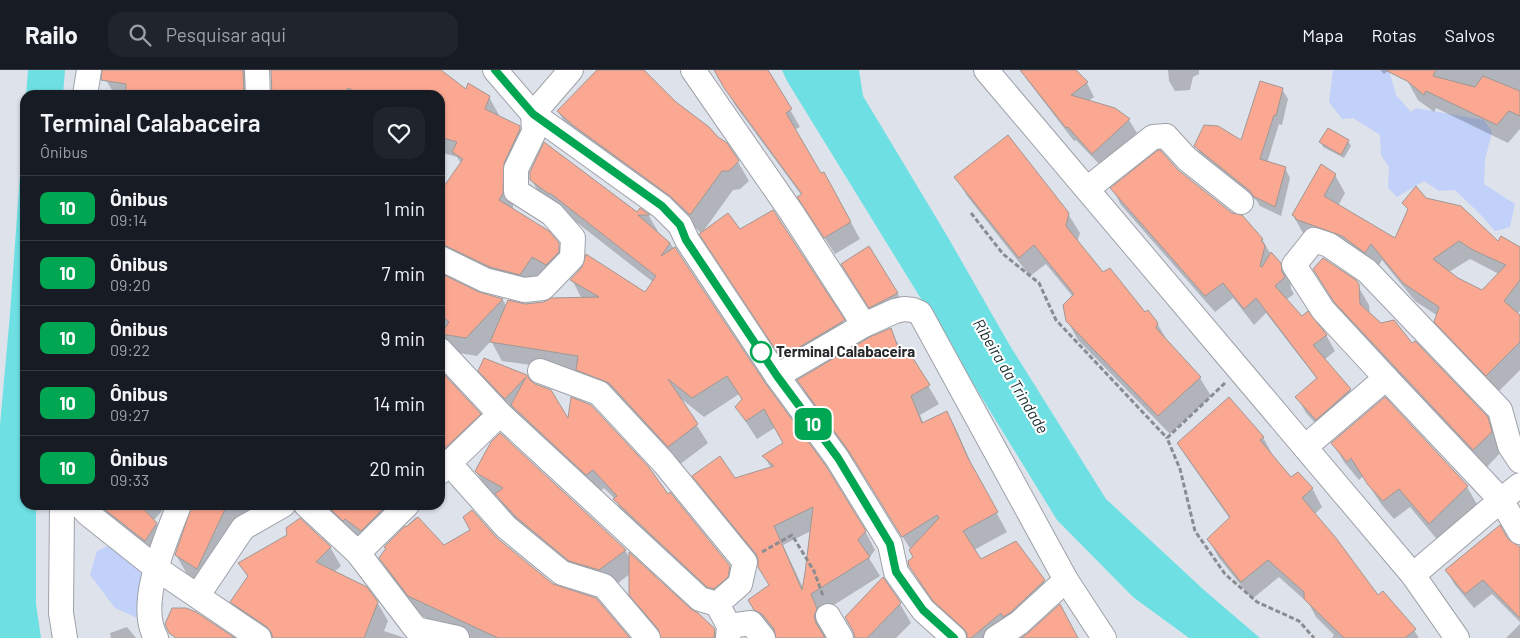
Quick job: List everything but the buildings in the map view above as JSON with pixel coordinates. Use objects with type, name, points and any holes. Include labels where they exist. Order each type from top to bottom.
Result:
[{"type":"street","points":[[86,90],[88,70]]},
{"type":"street","points":[[257,70],[258,90]]},
{"type":"street","points":[[495,70],[533,114],[662,206],[680,225],[686,240],[777,376],[838,458],[890,544],[896,572],[923,610],[954,638]]},
{"type":"street","points":[[445,260],[484,280],[524,290],[543,288],[572,258],[573,238],[568,232],[552,214],[516,191],[516,169],[534,132],[533,114],[571,70]]},
{"type":"street","points":[[693,70],[792,213],[864,325]]},
{"type":"street","points":[[986,70],[1413,575],[1454,637]]},
{"type":"street","points":[[1087,189],[1153,136],[1166,136],[1187,159],[1241,202]]},
{"type":"street","points":[[1520,461],[1510,446],[1500,410],[1367,271],[1329,245],[1314,240],[1294,265],[1323,310],[1501,500],[1520,532]]},
{"type":"street","points":[[777,376],[864,325],[895,311],[904,309],[920,313],[1066,580],[1104,638]]},
{"type":"street","points":[[445,355],[500,414],[700,599],[717,604]]},
{"type":"street","points":[[540,371],[599,392],[664,463],[745,562],[740,584],[717,604]]},
{"type":"street","points":[[1305,447],[1386,378]]},
{"type":"street","points":[[500,414],[445,468],[506,527],[562,573],[604,586],[648,638]]},
{"type":"street","points":[[1413,575],[1520,486]]},
{"type":"street","points":[[62,510],[61,613],[65,638]]},
{"type":"street","points":[[85,510],[156,568],[259,638]]},
{"type":"street","points":[[156,638],[152,631],[149,600],[156,568],[177,510]]},
{"type":"street","points":[[198,596],[243,528],[274,510]]},
{"type":"street","points":[[311,510],[358,553],[416,629],[457,638]]},
{"type":"street","points":[[358,553],[399,510]]},
{"type":"street","points":[[996,638],[1019,623],[1066,580]]},
{"type":"street","points":[[717,604],[729,632],[751,624],[763,638]]},
{"type":"street","points":[[828,616],[841,638]]},
{"type":"path","points":[[971,213],[1003,254],[1039,283],[1056,320],[1167,438],[1180,469],[1195,531],[1226,574],[1257,602],[1299,621],[1314,638]]},
{"type":"path","points":[[1167,438],[1240,369]]},
{"type":"path","points":[[745,562],[792,535],[814,571],[828,616]]},
{"type":"shaded area","points":[[1333,70],[1389,70],[1396,95],[1411,112],[1416,108],[1484,120],[1492,132],[1485,160],[1484,184],[1515,204],[1510,227],[1495,231],[1455,190],[1439,191],[1424,181],[1397,197],[1388,188],[1389,167],[1381,155],[1380,135],[1353,118],[1342,119],[1329,102]]},
{"type":"shaded area","points":[[110,545],[135,565],[164,605],[144,621],[115,608],[90,575],[97,551]]},
{"type":"water","points":[[28,70],[65,70],[63,90],[26,90]]},
{"type":"water","name":"Ribeira da Trindade","points":[[782,70],[859,70],[863,96],[946,234],[1009,344],[1106,499],[1204,590],[1260,638],[1189,638],[1133,597],[1057,520]]},
{"type":"water","points":[[20,174],[20,510],[36,510],[36,604],[41,638],[0,638],[0,425]]},
{"type":"bus line","name":"10","points":[[495,70],[533,114],[662,206],[680,225],[686,240],[777,376],[838,458],[890,544],[896,572],[923,610],[954,638]]},
{"type":"place","name":"Terminal Calabaceira","points":[[761,352]]}]
